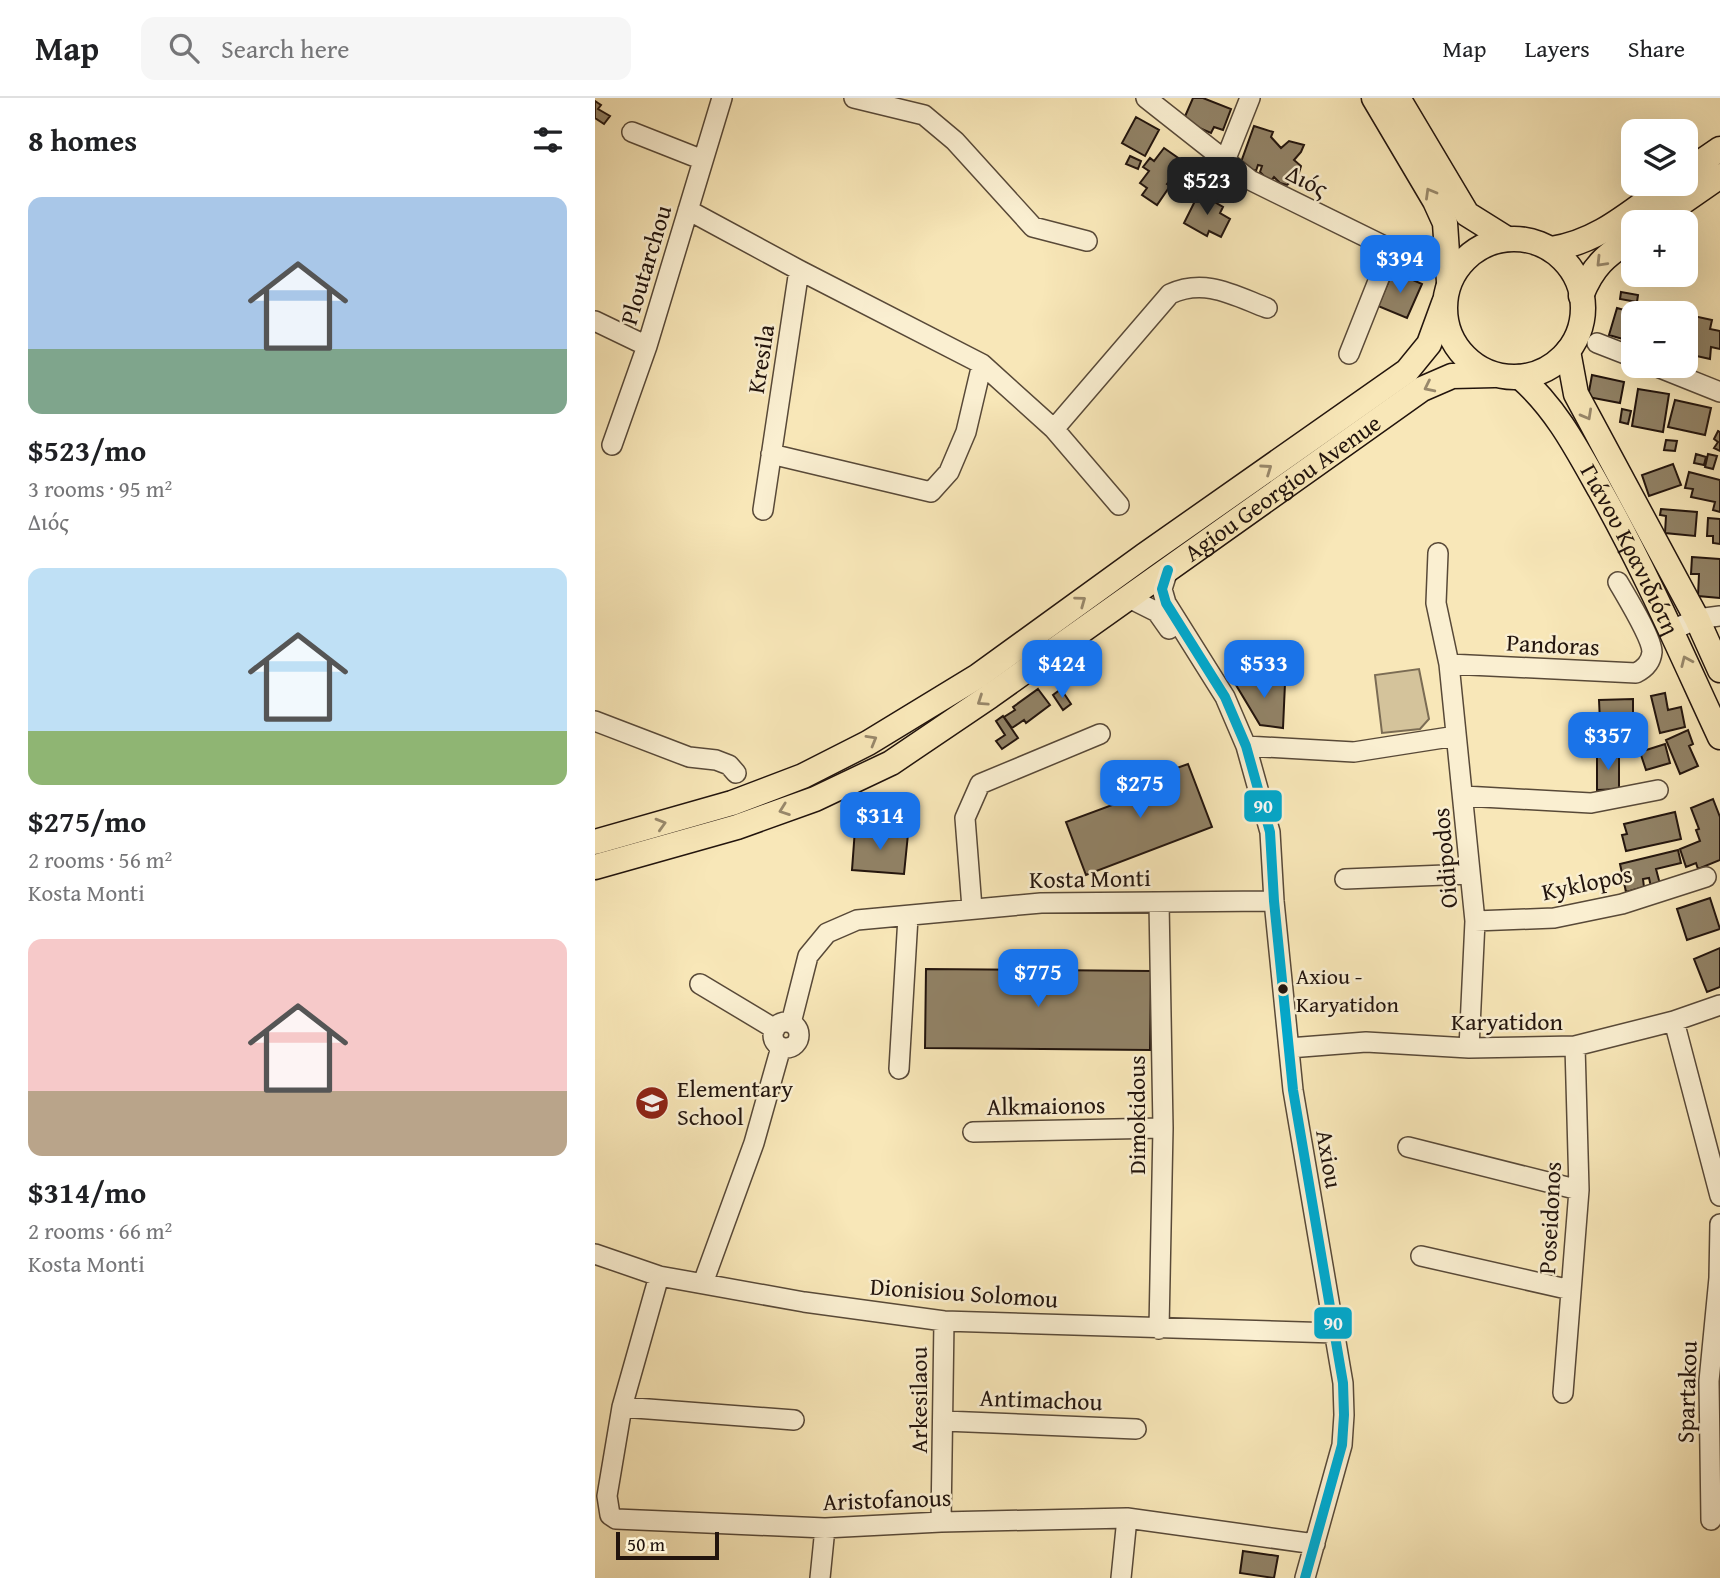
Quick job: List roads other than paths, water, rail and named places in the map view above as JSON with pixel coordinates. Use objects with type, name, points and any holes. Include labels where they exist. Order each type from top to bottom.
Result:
[{"type":"main road","points":[[1374,98],[1435,201],[1445,223],[1447,327],[1457,348],[1473,364],[1494,375],[1520,377],[1538,373],[1555,364],[1568,351],[1579,331],[1583,309],[1580,286],[1568,265],[1551,249],[1530,241],[1507,239],[1489,243],[1472,253],[1459,266],[1447,293]]},
{"type":"main road","points":[[1398,98],[1467,214],[1507,239]]},
{"type":"main road","points":[[1698,164],[1720,149]]},
{"type":"main road","points":[[1671,210],[1720,176]]},
{"type":"main road","points":[[1551,249],[1574,246],[1595,237],[1653,196]]},
{"type":"main road","points":[[1581,296],[1588,278],[1599,262],[1621,246]]},
{"type":"main road","name":"Agiou Georgiou Avenue","points":[[595,842],[732,803],[803,776],[868,743],[978,676],[1407,370],[1430,344],[1447,293]]},
{"type":"main road","name":"Γιάνου Κρανιδιότη","points":[[1568,351],[1576,394],[1708,618],[1720,670]]},
{"type":"main road","name":"Agiou Georgiou Avenue","points":[[595,867],[737,828],[815,799],[891,763],[990,696],[1422,389],[1452,376],[1494,375]]},
{"type":"main road","name":"Γιάνου Κρανιδιότη","points":[[1520,377],[1550,406],[1578,449],[1635,552],[1720,737]]},
{"type":"street","name":"Ploutarchou","points":[[612,445],[647,346],[722,98]]},
{"type":"street","points":[[854,98],[924,115],[955,141],[1033,227],[1087,241]]},
{"type":"street","name":"Διός","points":[[1146,98],[1250,180],[1423,265]]},
{"type":"street","points":[[1225,161],[1250,98]]},
{"type":"street","points":[[632,132],[703,160]]},
{"type":"street","points":[[688,210],[982,364],[1054,429],[1119,505]]},
{"type":"street","points":[[1349,354],[1390,251]]},
{"type":"street","name":"Kresila","points":[[762,510],[799,270]]},
{"type":"street","points":[[1054,429],[1170,294],[1184,287],[1213,288],[1267,308]]},
{"type":"street","points":[[595,321],[647,346]]},
{"type":"street","points":[[1597,343],[1621,352]]},
{"type":"street","points":[[771,454],[931,492],[949,472],[962,442],[982,364]]},
{"type":"street","points":[[1685,378],[1720,392]]},
{"type":"street","name":"Oidipodos","points":[[1438,553],[1436,603],[1449,664],[1475,921],[1469,1048]]},
{"type":"street","name":"Axiou","points":[[1167,570],[1162,589],[1166,603],[1225,697],[1247,746],[1270,832],[1274,901],[1299,1131],[1343,1383],[1343,1434],[1305,1578]]},
{"type":"street","name":"Pandoras","points":[[1449,664],[1636,673],[1644,669],[1650,660],[1651,643],[1618,582]]},
{"type":"street","name":"Axiou","points":[[1127,597],[1157,612],[1247,746]]},
{"type":"street","points":[[1672,630],[1708,618]]},
{"type":"street","points":[[595,722],[689,757],[716,760],[729,765],[736,773]]},
{"type":"street","points":[[972,908],[965,818],[980,785],[1100,734]]},
{"type":"street","points":[[1247,746],[1354,752],[1457,736]]},
{"type":"street","points":[[1464,796],[1591,803],[1658,790]]},
{"type":"street","points":[[1345,879],[1470,874]]},
{"type":"street","name":"Kyklopos","points":[[1475,921],[1554,918],[1622,904],[1706,877]]},
{"type":"street","name":"Kosta Monti","points":[[782,1033],[808,956],[827,933],[857,920],[1041,903],[1274,901]]},
{"type":"street","name":"Dimokidous","points":[[1159,902],[1163,1128],[1159,1329]]},
{"type":"street","points":[[899,1069],[908,917]]},
{"type":"street","points":[[700,984],[782,1033],[754,1143],[703,1283]]},
{"type":"street","name":"Karyatidon","points":[[1289,1048],[1366,1042],[1469,1048],[1575,1046],[1674,1021],[1720,1005]]},
{"type":"street","points":[[1674,1021],[1720,1196]]},
{"type":"street","name":"Poseidonos","points":[[1563,1393],[1579,1190],[1575,1046]]},
{"type":"street","name":"Alkmaionos","points":[[972,1132],[1163,1128]]},
{"type":"street","points":[[1408,1147],[1579,1190]]},
{"type":"street","name":"Spartakou","points":[[1711,1520],[1709,1381],[1719,1278],[1720,1224]]},
{"type":"street","name":"Dionisiou Solomou","points":[[595,1254],[659,1276],[804,1302],[944,1321],[1335,1333]]},
{"type":"street","points":[[1421,1256],[1571,1290]]},
{"type":"street","points":[[659,1276],[622,1407],[794,1420]]},
{"type":"street","name":"Arkesilaou","points":[[941,1522],[944,1321]]},
{"type":"street","name":"Aristofanous","points":[[622,1407],[607,1496],[610,1515],[626,1521],[825,1528],[941,1522],[1127,1518],[1315,1544]]},
{"type":"street","name":"Antimachou","points":[[944,1421],[1136,1429]]},
{"type":"street","points":[[1121,1578],[1127,1518]]},
{"type":"street","points":[[820,1578],[825,1528]]},
{"type":"place","name":"Axiou - Karyatidon","points":[[1283,989]]},
{"type":"place","name":"Elementary School","points":[[652,1103]]}]
